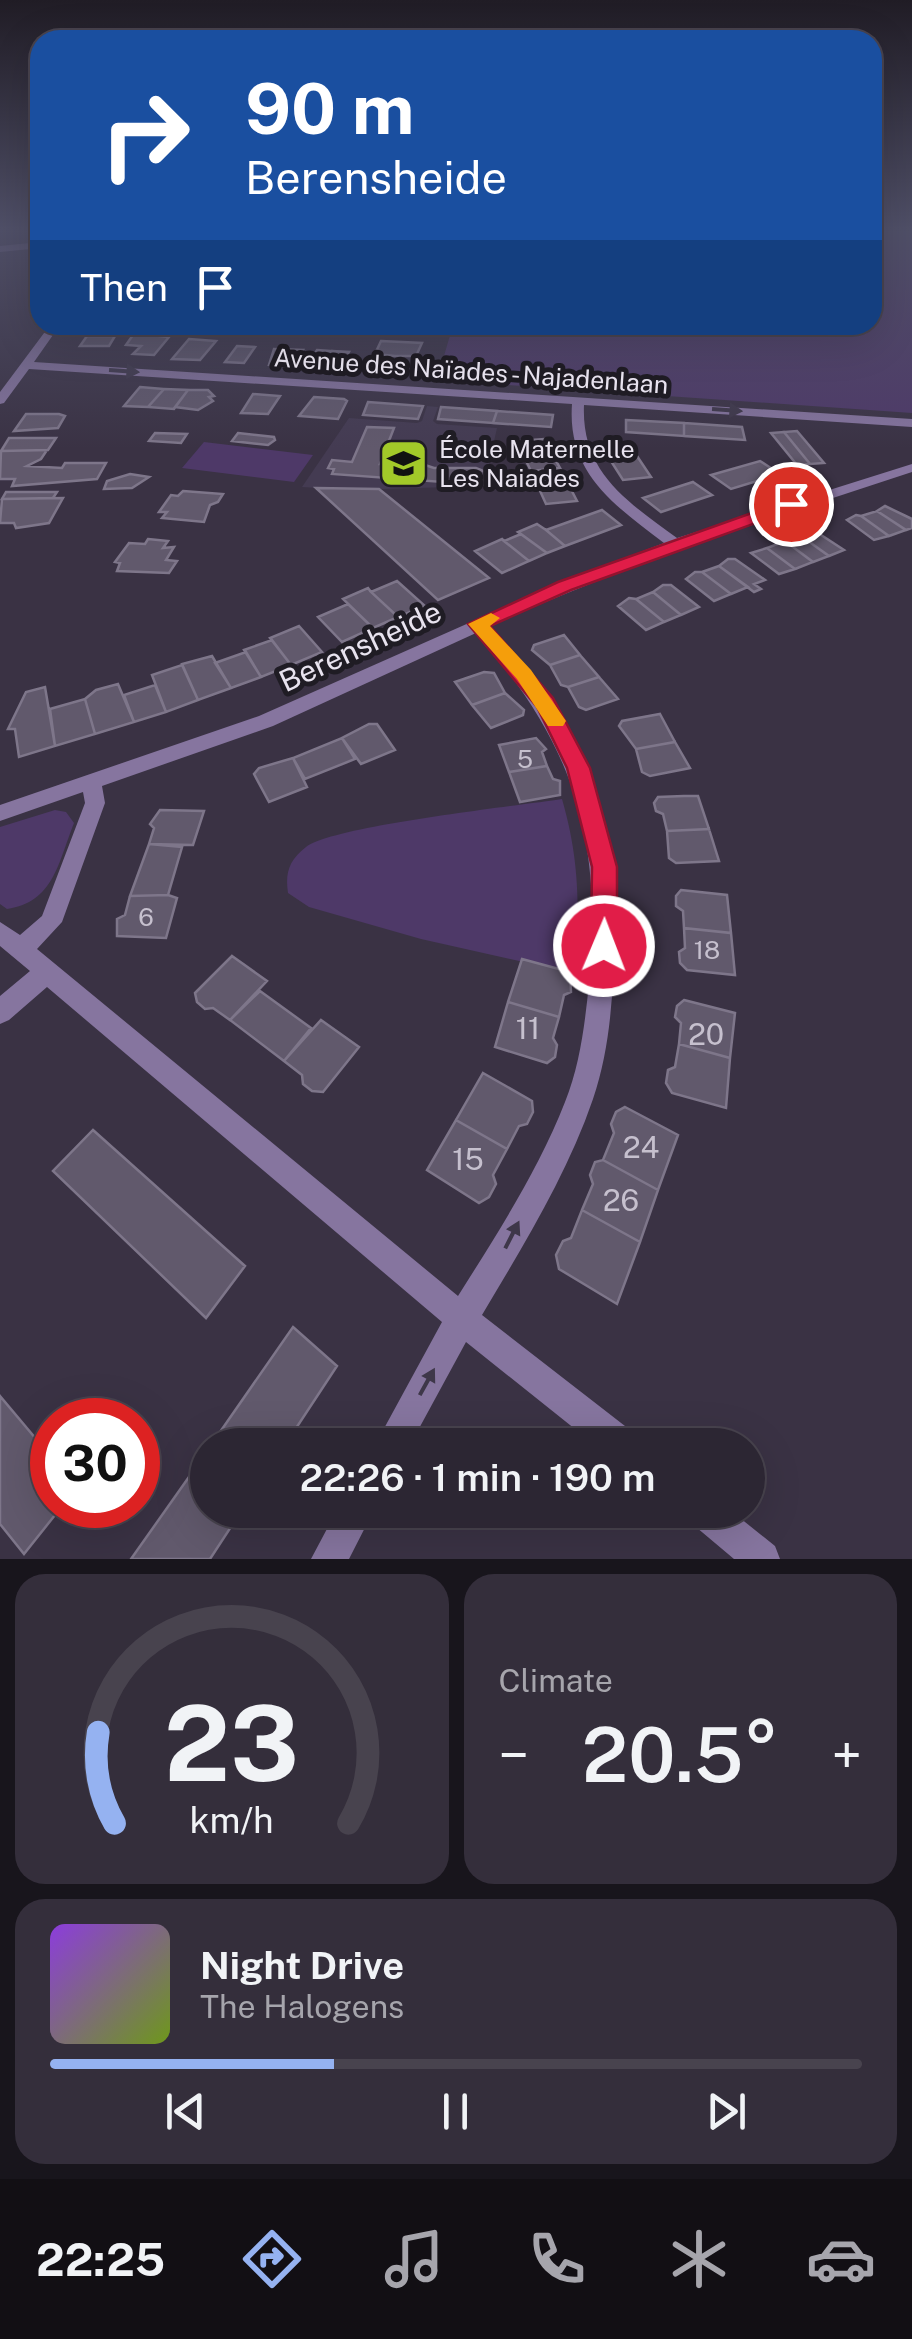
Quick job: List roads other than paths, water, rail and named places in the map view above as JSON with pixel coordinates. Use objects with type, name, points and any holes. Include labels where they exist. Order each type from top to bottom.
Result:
[{"type":"street","points":[[0,400],[48,335]]},
{"type":"street","name":"Avenue des Naïades - Najadenlaan","points":[[26,364],[912,423]]},
{"type":"street","points":[[578,400],[575,434],[592,470],[616,498],[675,544]]},
{"type":"street","name":"Berensheide","points":[[0,813],[266,722],[478,624],[675,544],[912,468]]},
{"type":"street","points":[[401,1428],[462,1319],[492,1276],[576,1111],[595,1036],[605,919],[604,867],[578,768],[545,703],[478,624]]},
{"type":"street","points":[[91,783],[95,803],[51,922],[10,940],[462,1319],[600,1428]]},
{"type":"street","points":[[0,1012],[48,972]]},
{"type":"street","points":[[330,1559],[346,1528]]},
{"type":"street","points":[[724,1528],[762,1559]]},
{"type":"place","name":"École Maternelle Les Naiades","points":[[404,463]]}]
